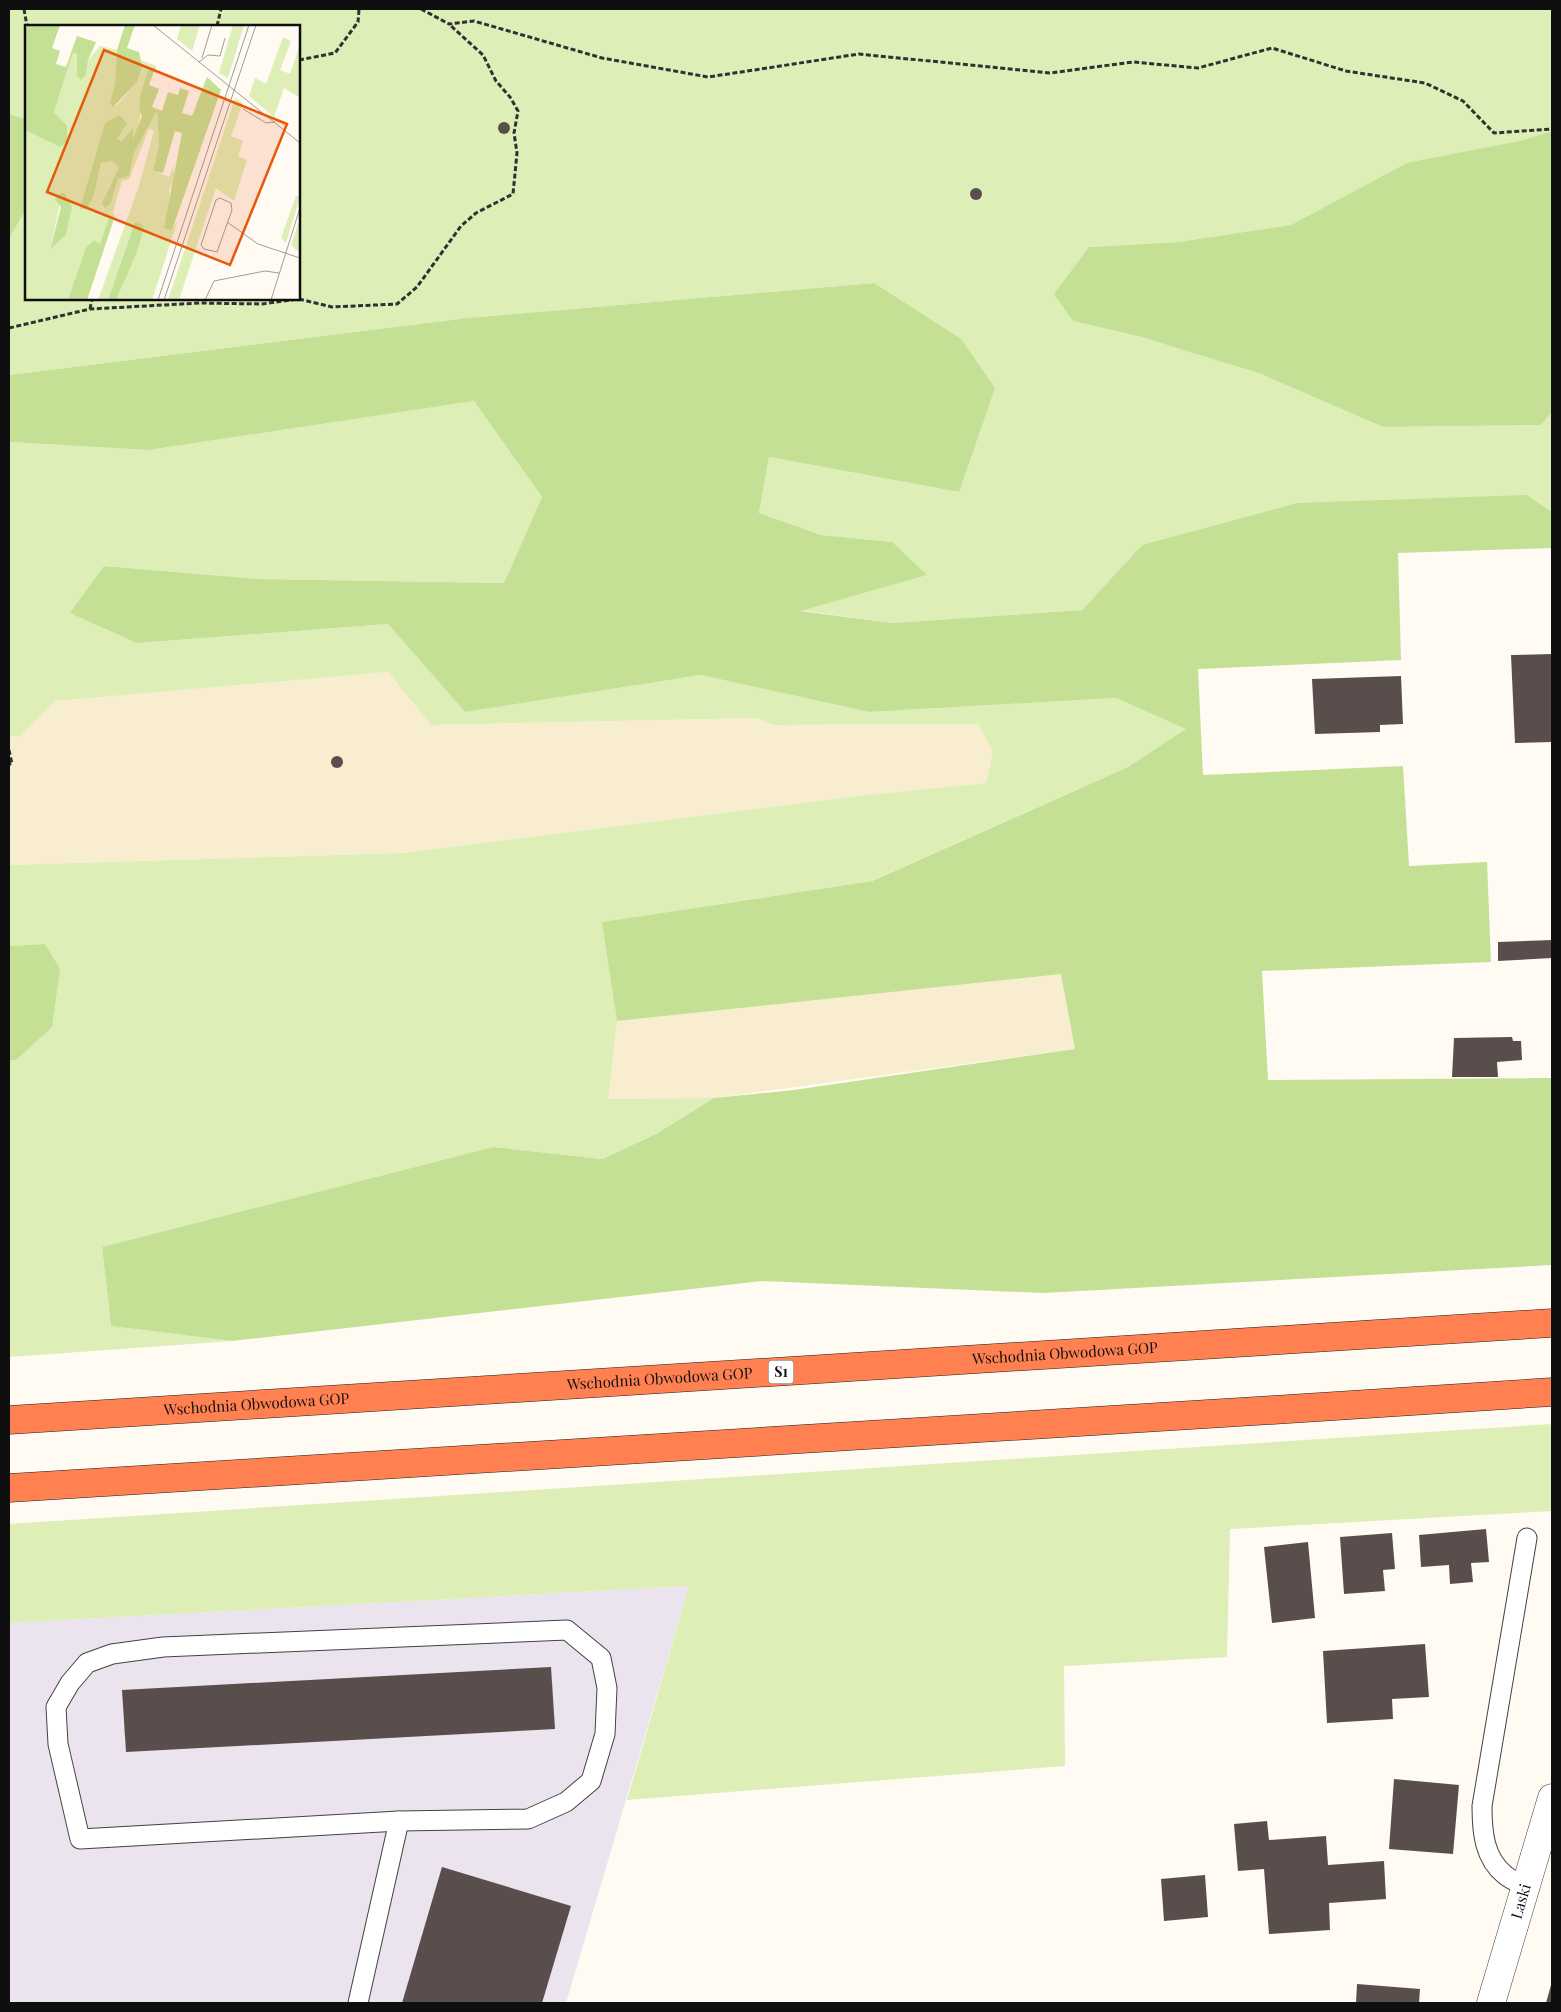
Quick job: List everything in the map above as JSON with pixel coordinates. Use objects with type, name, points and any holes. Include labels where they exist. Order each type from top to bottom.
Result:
[{"type":"highway","name":"Wschodnia Obwodowa GOP","points":[[9,1420],[1552,1323]]},
{"type":"highway","points":[[9,1488],[1224,1414],[1552,1392]]},
{"type":"street","name":"Laski","points":[[1491,2003],[1552,1798]]},
{"type":"lane","points":[[1526,1886],[1506,1877],[1494,1864],[1486,1846],[1482,1827],[1482,1806],[1527,1538]]},
{"type":"lane","points":[[566,1630],[602,1658],[607,1688],[605,1734],[590,1781],[566,1802],[528,1819],[399,1821],[80,1839],[58,1744],[56,1707],[70,1683],[87,1663],[112,1654],[163,1647],[566,1630]]},
{"type":"lane","points":[[358,2003],[399,1821]]},
{"type":"path","points":[[24,9],[27,25]]},
{"type":"path","points":[[217,25],[221,9]]},
{"type":"path","points":[[300,60],[335,53],[358,22],[360,9]]},
{"type":"path","points":[[300,299],[332,307],[397,304],[417,287],[461,226],[476,213],[513,194],[517,153],[514,133],[518,111],[510,97],[496,81],[483,55],[449,24],[421,9]]},
{"type":"path","points":[[449,24],[474,21],[602,58],[708,77],[859,54],[1050,73],[1133,62],[1198,68],[1272,48],[1346,71],[1425,83],[1463,101],[1494,133],[1552,129]]},
{"type":"path","points":[[90,309],[92,300]]},
{"type":"path","points":[[9,328],[90,309],[200,303],[262,304],[291,300]]},
{"type":"path","points":[[9,750],[12,764],[9,764]]},
{"type":"shaded area","points":[[388,672],[431,725],[756,718],[772,725],[978,724],[993,752],[986,783],[857,796],[403,853],[9,865],[9,736],[19,737],[56,701]]},
{"type":"shaded area","points":[[1062,973],[1075,1049],[714,1098],[607,1099],[617,1021]]},
{"type":"shaded area","points":[[689,1586],[566,2003],[9,2003],[9,1623]]},
{"type":"green space","points":[[9,9],[1552,9],[1552,131],[1519,141],[1407,164],[1291,225],[1178,242],[1089,247],[1073,321],[1141,337],[1261,374],[1383,427],[1541,425],[1552,412],[1552,512],[1527,495],[1142,545],[1082,610],[892,623],[798,610],[892,542],[821,535],[759,513],[769,457],[958,492],[874,283],[468,318],[9,375],[9,239],[25,211],[25,300],[300,300],[300,25],[25,25],[25,119],[9,114]]},
{"type":"green space","points":[[9,114],[25,119],[25,211],[9,239]]},
{"type":"green space","points":[[1552,131],[1552,412],[1541,425],[1383,427],[1261,374],[1141,337],[1073,321],[1054,294],[1089,247],[1178,242],[1291,225],[1407,163],[1519,141]]},
{"type":"green space","points":[[874,283],[961,339],[995,388],[959,492],[769,457],[759,513],[821,535],[892,542],[927,575],[800,611],[892,623],[1082,610],[1142,545],[1298,503],[1527,495],[1552,512],[1552,548],[1398,553],[1401,660],[1198,669],[1203,775],[1403,766],[1409,866],[1487,862],[1491,962],[1262,971],[1268,1080],[1552,1078],[1552,1265],[1043,1293],[762,1281],[232,1341],[111,1326],[102,1247],[493,1147],[602,1159],[656,1134],[714,1098],[794,1090],[1075,1049],[1061,974],[617,1021],[602,922],[872,881],[1128,767],[1186,729],[1116,698],[869,712],[701,675],[465,712],[388,624],[137,643],[70,613],[104,566],[258,579],[504,583],[542,497],[474,401],[149,450],[9,442],[9,375],[468,318]]},
{"type":"green space","points":[[474,401],[542,497],[504,583],[258,579],[104,566],[137,643],[388,624],[465,712],[701,675],[869,712],[1116,698],[1187,729],[1128,767],[871,881],[603,922],[617,1021],[608,1099],[714,1098],[656,1134],[601,1159],[493,1147],[102,1247],[111,1326],[232,1341],[9,1357],[9,1060],[16,1060],[45,944],[9,946],[9,865],[403,853],[857,796],[986,783],[993,752],[978,724],[772,725],[756,718],[431,725],[388,672],[56,701],[19,737],[9,736],[9,442],[149,450]]},
{"type":"green space","points":[[45,944],[60,969],[52,1027],[16,1060],[9,1060],[9,946]]},
{"type":"green space","points":[[1552,1424],[1552,1511],[1230,1529],[1227,1657],[1064,1666],[1065,1766],[627,1800],[689,1586],[9,1623],[9,1524]]},
{"type":"building","points":[[502,122],[506,122],[510,128],[506,134],[502,134],[498,130],[498,126]]},
{"type":"building","points":[[974,188],[978,188],[982,194],[978,200],[974,200],[970,196],[970,192]]},
{"type":"building","points":[[1552,654],[1552,742],[1515,743],[1511,655]]},
{"type":"building","points":[[1401,676],[1403,724],[1380,725],[1380,732],[1315,734],[1312,679]]},
{"type":"building","points":[[335,756],[339,756],[343,762],[339,768],[335,768],[331,764],[331,760]]},
{"type":"building","points":[[1552,940],[1552,958],[1498,961],[1498,942]]},
{"type":"building","points":[[1512,1037],[1513,1041],[1521,1041],[1522,1060],[1497,1062],[1498,1077],[1452,1077],[1454,1038]]},
{"type":"building","points":[[1486,1529],[1489,1562],[1471,1563],[1473,1582],[1450,1584],[1449,1565],[1421,1567],[1419,1535]]},
{"type":"building","points":[[1392,1533],[1395,1569],[1383,1570],[1385,1591],[1344,1594],[1340,1537]]},
{"type":"building","points":[[1308,1542],[1315,1618],[1272,1623],[1264,1547]]},
{"type":"building","points":[[1425,1644],[1429,1697],[1392,1699],[1393,1719],[1327,1723],[1323,1651]]},
{"type":"building","points":[[551,1667],[555,1729],[126,1752],[122,1690]]},
{"type":"building","points":[[1394,1779],[1459,1785],[1453,1854],[1389,1849]]},
{"type":"building","points":[[1267,1821],[1269,1840],[1326,1836],[1328,1865],[1384,1861],[1386,1899],[1329,1903],[1330,1930],[1269,1934],[1264,1869],[1238,1871],[1234,1824]]},
{"type":"building","points":[[442,1867],[571,1906],[542,2003],[402,2003]]},
{"type":"building","points":[[1205,1875],[1208,1917],[1164,1921],[1161,1879]]},
{"type":"building","points":[[1357,1984],[1420,1989],[1419,2003],[1356,2003]]},
{"type":"building","points":[[1551,1985],[1552,2003],[1546,2003]]}]
